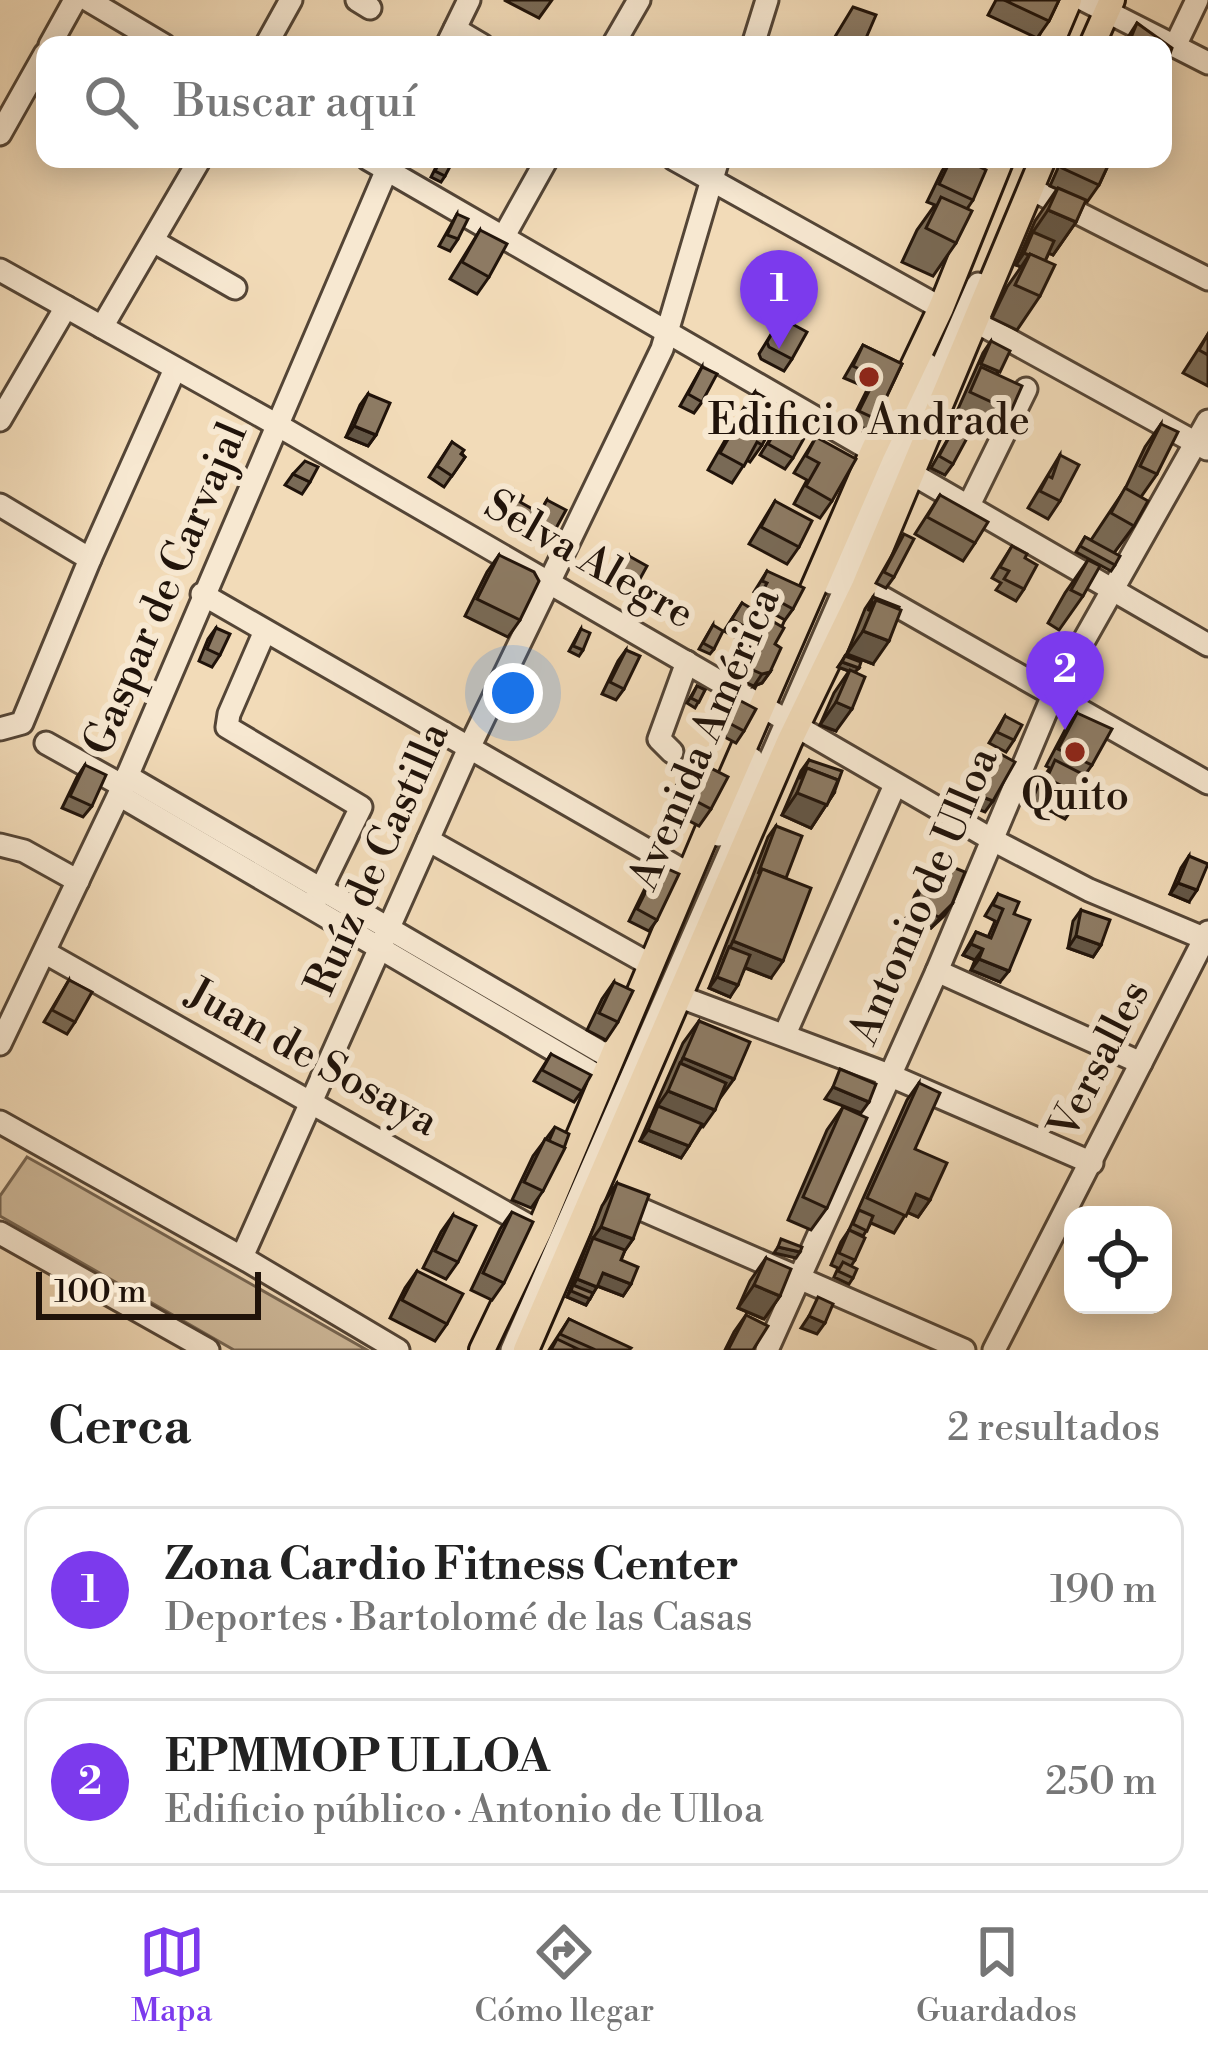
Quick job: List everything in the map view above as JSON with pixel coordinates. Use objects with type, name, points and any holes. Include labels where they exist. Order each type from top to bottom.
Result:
[{"type":"main road","points":[[1054,36],[1069,0]]},
{"type":"main road","points":[[1093,36],[1097,3]]},
{"type":"main road","name":"Avenida América","points":[[482,1350],[539,1232],[689,874],[779,717],[864,587],[893,462],[940,308],[1001,168]]},
{"type":"main road","name":"Avenida América","points":[[526,1350],[678,996],[779,717],[893,462],[973,320],[1039,168]]},
{"type":"street","points":[[55,36],[75,0]]},
{"type":"street","points":[[88,0],[149,36]]},
{"type":"street","points":[[271,36],[291,0]]},
{"type":"street","points":[[451,36],[469,0]]},
{"type":"street","points":[[618,36],[639,0]]},
{"type":"street","points":[[756,36],[767,0]]},
{"type":"street","points":[[1175,46],[1197,0]]},
{"type":"street","points":[[1097,3],[1157,36]]},
{"type":"street","points":[[1070,36],[1097,3]]},
{"type":"street","points":[[1085,36],[1097,3]]},
{"type":"street","points":[[1172,44],[1208,63]]},
{"type":"street","points":[[0,134],[36,70]]},
{"type":"street","points":[[102,327],[195,168]]},
{"type":"street","name":"Gaspar de Carvajal","points":[[0,1044],[123,786],[279,426],[380,168]]},
{"type":"street","points":[[392,168],[1208,645]]},
{"type":"street","points":[[504,236],[542,168]]},
{"type":"street","points":[[893,462],[1002,168]]},
{"type":"street","points":[[893,462],[1028,168]]},
{"type":"street","points":[[715,170],[940,308]]},
{"type":"street","name":"Ruíz de Castilla","points":[[242,1257],[469,748],[662,349],[715,170]]},
{"type":"street","points":[[1030,189],[1208,280]]},
{"type":"street","points":[[153,241],[236,288]]},
{"type":"street","name":"Selva Alegre","points":[[0,270],[279,426],[991,839],[1089,890],[1207,937]]},
{"type":"street","points":[[1,417],[66,307]]},
{"type":"street","points":[[973,320],[1202,446]]},
{"type":"street","points":[[0,729],[22,724],[175,369]]},
{"type":"street","points":[[969,505],[1026,389]]},
{"type":"street","name":"Antonio de Ulloa","points":[[767,1350],[937,971],[1053,695],[1111,587],[1202,446],[1208,421]]},
{"type":"street","points":[[0,505],[90,559]]},
{"type":"street","points":[[864,587],[1208,783]]},
{"type":"street","points":[[202,595],[689,874]]},
{"type":"street","points":[[266,631],[227,727],[362,807],[316,898]]},
{"type":"street","points":[[672,752],[658,739],[687,662]]},
{"type":"street","points":[[497,1350],[659,968],[779,717]]},
{"type":"street","points":[[512,1350],[779,717]]},
{"type":"street","points":[[46,743],[607,1068]]},
{"type":"street","points":[[784,1034],[895,785]]},
{"type":"street","points":[[428,839],[651,965]]},
{"type":"street","points":[[0,845],[24,851],[78,881]]},
{"type":"street","name":"Versalles","points":[[994,1350],[1207,937]]},
{"type":"street","name":"Juan de Sosaya","points":[[46,952],[539,1232]]},
{"type":"street","points":[[937,971],[1142,1063]]},
{"type":"street","points":[[678,996],[889,1075],[1092,1163]]},
{"type":"street","points":[[0,1122],[398,1350]]},
{"type":"street","points":[[598,1191],[964,1350]]},
{"type":"street","points":[[3,1238],[208,1350]]},
{"type":"shaded area","points":[[27,1157],[367,1350],[234,1350],[0,1216],[0,1196]]},
{"type":"building","points":[[1004,0],[1059,0],[1049,21]]},
{"type":"building","points":[[853,7],[876,15],[867,36],[835,36]]},
{"type":"building","points":[[1137,23],[1155,36],[1132,36]]},
{"type":"building","points":[[947,168],[986,170],[973,200],[939,184]]},
{"type":"building","points":[[1062,168],[1107,168],[1099,185]]},
{"type":"building","points":[[1058,188],[1086,200],[1076,222],[1048,210]]},
{"type":"building","points":[[941,197],[972,211],[956,243],[926,228]]},
{"type":"building","points":[[457,214],[468,219],[458,239],[447,235]]},
{"type":"building","points":[[480,230],[507,244],[489,277],[462,262]]},
{"type":"building","points":[[1033,232],[1054,241],[1045,261],[1024,253]]},
{"type":"building","points":[[1030,254],[1055,265],[1040,296],[1015,285]]},
{"type":"building","points":[[781,318],[807,332],[792,359],[767,342]]},
{"type":"building","points":[[1208,334],[1208,355],[1199,350]]},
{"type":"building","points":[[991,341],[1010,351],[1000,372],[981,364]]},
{"type":"building","points":[[863,345],[902,364],[876,419],[859,411],[876,377],[853,366]]},
{"type":"building","points":[[702,367],[717,374],[702,402],[688,394]]},
{"type":"building","points":[[981,367],[1022,386],[1011,411],[970,392]]},
{"type":"building","points":[[755,392],[783,408],[744,466],[720,453]]},
{"type":"building","points":[[368,394],[390,403],[376,435],[354,426]]},
{"type":"building","points":[[791,421],[808,431],[793,458],[768,444],[778,426]]},
{"type":"building","points":[[1161,424],[1178,432],[1157,474],[1140,466]]},
{"type":"building","points":[[953,430],[967,438],[953,464],[939,456]]},
{"type":"building","points":[[816,437],[856,459],[832,501],[806,486],[819,463],[806,456]]},
{"type":"building","points":[[452,442],[464,450],[465,457],[452,476],[437,466]]},
{"type":"building","points":[[1060,455],[1079,465],[1060,501],[1040,491],[1048,476],[1052,478]]},
{"type":"building","points":[[305,461],[318,467],[310,482],[293,474]]},
{"type":"building","points":[[1125,488],[1148,501],[1134,526],[1111,513]]},
{"type":"building","points":[[514,491],[523,496],[520,502],[536,511],[529,523],[504,509]]},
{"type":"building","points":[[940,495],[988,522],[975,543],[927,517]]},
{"type":"building","points":[[547,500],[566,510],[548,534],[532,526]]},
{"type":"building","points":[[775,501],[812,521],[799,547],[761,527]]},
{"type":"building","points":[[904,534],[914,539],[894,577],[884,572]]},
{"type":"building","points":[[1085,537],[1120,556],[1115,565],[1080,546]]},
{"type":"building","points":[[1012,546],[1037,565],[1024,589],[1004,579],[1009,571],[1000,567]]},
{"type":"building","points":[[499,555],[534,572],[539,581],[520,620],[477,599]]},
{"type":"building","points":[[629,556],[647,566],[636,586],[618,576]]},
{"type":"building","points":[[1088,560],[1100,566],[1083,596],[1071,590]]},
{"type":"building","points":[[767,571],[804,588],[793,609],[762,592]]},
{"type":"building","points":[[876,600],[901,610],[889,641],[863,631]]},
{"type":"building","points":[[742,603],[784,628],[775,644],[781,648],[770,672],[746,667],[760,636],[732,619]]},
{"type":"building","points":[[713,625],[723,631],[714,649],[703,643]]},
{"type":"building","points":[[216,628],[230,634],[220,655],[207,649]]},
{"type":"building","points":[[581,629],[590,633],[583,650],[573,646]]},
{"type":"building","points":[[626,650],[640,656],[624,689],[610,682]]},
{"type":"building","points":[[1055,652],[1063,655],[1056,670],[1040,667],[1045,656],[1052,659]]},
{"type":"building","points":[[845,656],[861,662],[859,668],[842,662]]},
{"type":"building","points":[[850,670],[865,677],[852,709],[836,702]]},
{"type":"building","points":[[697,686],[705,690],[699,702],[691,698]]},
{"type":"building","points":[[737,699],[756,709],[744,731],[725,721]]},
{"type":"building","points":[[1077,713],[1112,729],[1092,765],[1058,749]]},
{"type":"building","points":[[1005,716],[1022,725],[1014,740],[997,732]]},
{"type":"building","points":[[995,751],[1015,762],[993,801],[972,793]]},
{"type":"building","points":[[693,759],[728,777],[711,809],[677,791]]},
{"type":"building","points":[[809,760],[842,771],[834,793],[838,780],[807,768],[799,779]]},
{"type":"building","points":[[1055,760],[1090,778],[1081,796],[1047,778]]},
{"type":"building","points":[[85,765],[106,775],[92,806],[70,796]]},
{"type":"building","points":[[807,768],[838,780],[827,805],[797,793]]},
{"type":"building","points":[[776,826],[802,836],[786,878],[762,869],[758,874]]},
{"type":"building","points":[[1189,856],[1208,864],[1197,890],[1178,883]]},
{"type":"building","points":[[659,865],[679,874],[657,920],[637,909]]},
{"type":"building","points":[[950,866],[965,872],[952,904],[939,917],[914,906],[923,884],[940,891]]},
{"type":"building","points":[[762,869],[811,888],[783,961],[733,941]]},
{"type":"building","points":[[998,894],[1019,902],[1014,914],[1030,920],[1009,971],[979,959],[983,949],[971,944],[976,932],[991,938],[1003,909],[993,905]]},
{"type":"building","points":[[1081,910],[1110,920],[1101,945],[1076,936]]},
{"type":"building","points":[[729,947],[750,955],[738,985],[717,977]]},
{"type":"building","points":[[69,980],[92,992],[75,1022],[52,1010]]},
{"type":"building","points":[[614,982],[633,991],[618,1022],[599,1013]]},
{"type":"building","points":[[699,1021],[750,1042],[734,1079],[683,1058]]},
{"type":"building","points":[[551,1054],[591,1075],[582,1091],[542,1070]]},
{"type":"building","points":[[680,1063],[726,1083],[715,1110],[668,1091]]},
{"type":"building","points":[[840,1069],[876,1084],[869,1102],[833,1087]]},
{"type":"building","points":[[919,1083],[940,1093],[915,1149],[947,1163],[930,1200],[916,1194],[906,1216],[867,1198]]},
{"type":"building","points":[[658,1106],[702,1124],[689,1146],[648,1130]]},
{"type":"building","points":[[843,1107],[867,1118],[827,1208],[803,1197]]},
{"type":"building","points":[[555,1127],[569,1134],[564,1148],[549,1141]]},
{"type":"building","points":[[545,1139],[565,1148],[543,1191],[524,1182]]},
{"type":"building","points":[[617,1183],[649,1195],[633,1239],[601,1227]]},
{"type":"building","points":[[859,1210],[873,1216],[867,1231],[853,1224]]},
{"type":"building","points":[[512,1212],[533,1222],[504,1283],[483,1273]]},
{"type":"building","points":[[453,1215],[476,1226],[458,1262],[435,1251]]},
{"type":"building","points":[[849,1230],[865,1238],[855,1260],[839,1253]]},
{"type":"building","points":[[593,1238],[625,1250],[621,1260],[638,1267],[631,1284],[603,1273],[597,1287],[577,1279]]},
{"type":"building","points":[[781,1239],[802,1247],[800,1252],[778,1247]]},
{"type":"building","points":[[766,1258],[791,1269],[780,1296],[754,1285]]},
{"type":"building","points":[[843,1262],[857,1269],[853,1278],[838,1271]]},
{"type":"building","points":[[417,1271],[463,1294],[447,1324],[402,1300]]},
{"type":"building","points":[[573,1285],[593,1293],[590,1299],[571,1291]]},
{"type":"building","points":[[818,1297],[833,1304],[825,1323],[809,1316]]},
{"type":"building","points":[[746,1315],[768,1326],[753,1350],[728,1350]]},
{"type":"building","points":[[569,1319],[631,1348],[596,1350],[560,1334]]},
{"type":"building","points":[[557,1339],[580,1350],[551,1350]]},
{"type":"place","name":"Zona Cardio Fitness Center","points":[[779,349]]},
{"type":"place","name":"Edificio Andrade","points":[[869,377]]},
{"type":"place","name":"EPMMOP ULLOA","points":[[1065,730]]},
{"type":"place","name":"Quito","points":[[1075,752]]}]
